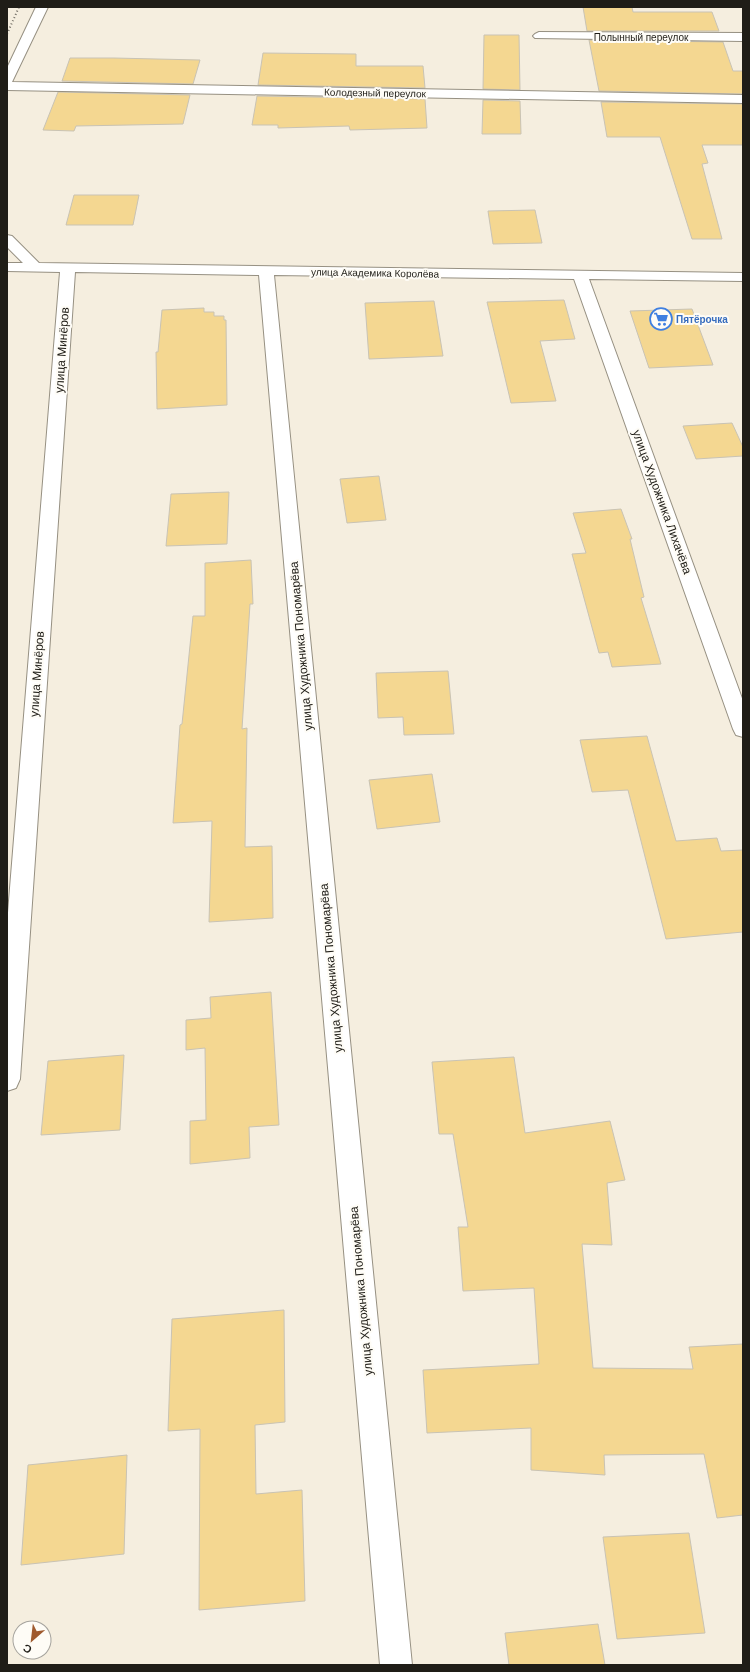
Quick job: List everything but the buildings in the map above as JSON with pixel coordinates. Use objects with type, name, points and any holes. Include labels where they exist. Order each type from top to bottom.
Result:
[{"type":"street","points":[[7,82],[42,7]]},
{"type":"street","name":"Полынный переулок","points":[[539,36],[743,37]]},
{"type":"street","name":"Колодезный переулок","points":[[7,86],[743,99]]},
{"type":"street","points":[[7,239],[36,268]]},
{"type":"street","name":"улица Академика Королёва","points":[[7,267],[743,277]]},
{"type":"street","name":"улица Минёров","points":[[7,1079],[68,269]]},
{"type":"street","name":"улица Художника Пономарёва","points":[[266,271],[396,1665]]},
{"type":"street","name":"улица Художника Лихачёва","points":[[580,275],[743,729]]},
{"type":"railway","points":[[7,34],[19,7]]},
{"type":"place","name":"Пятёрочка","points":[[661,319]]}]
